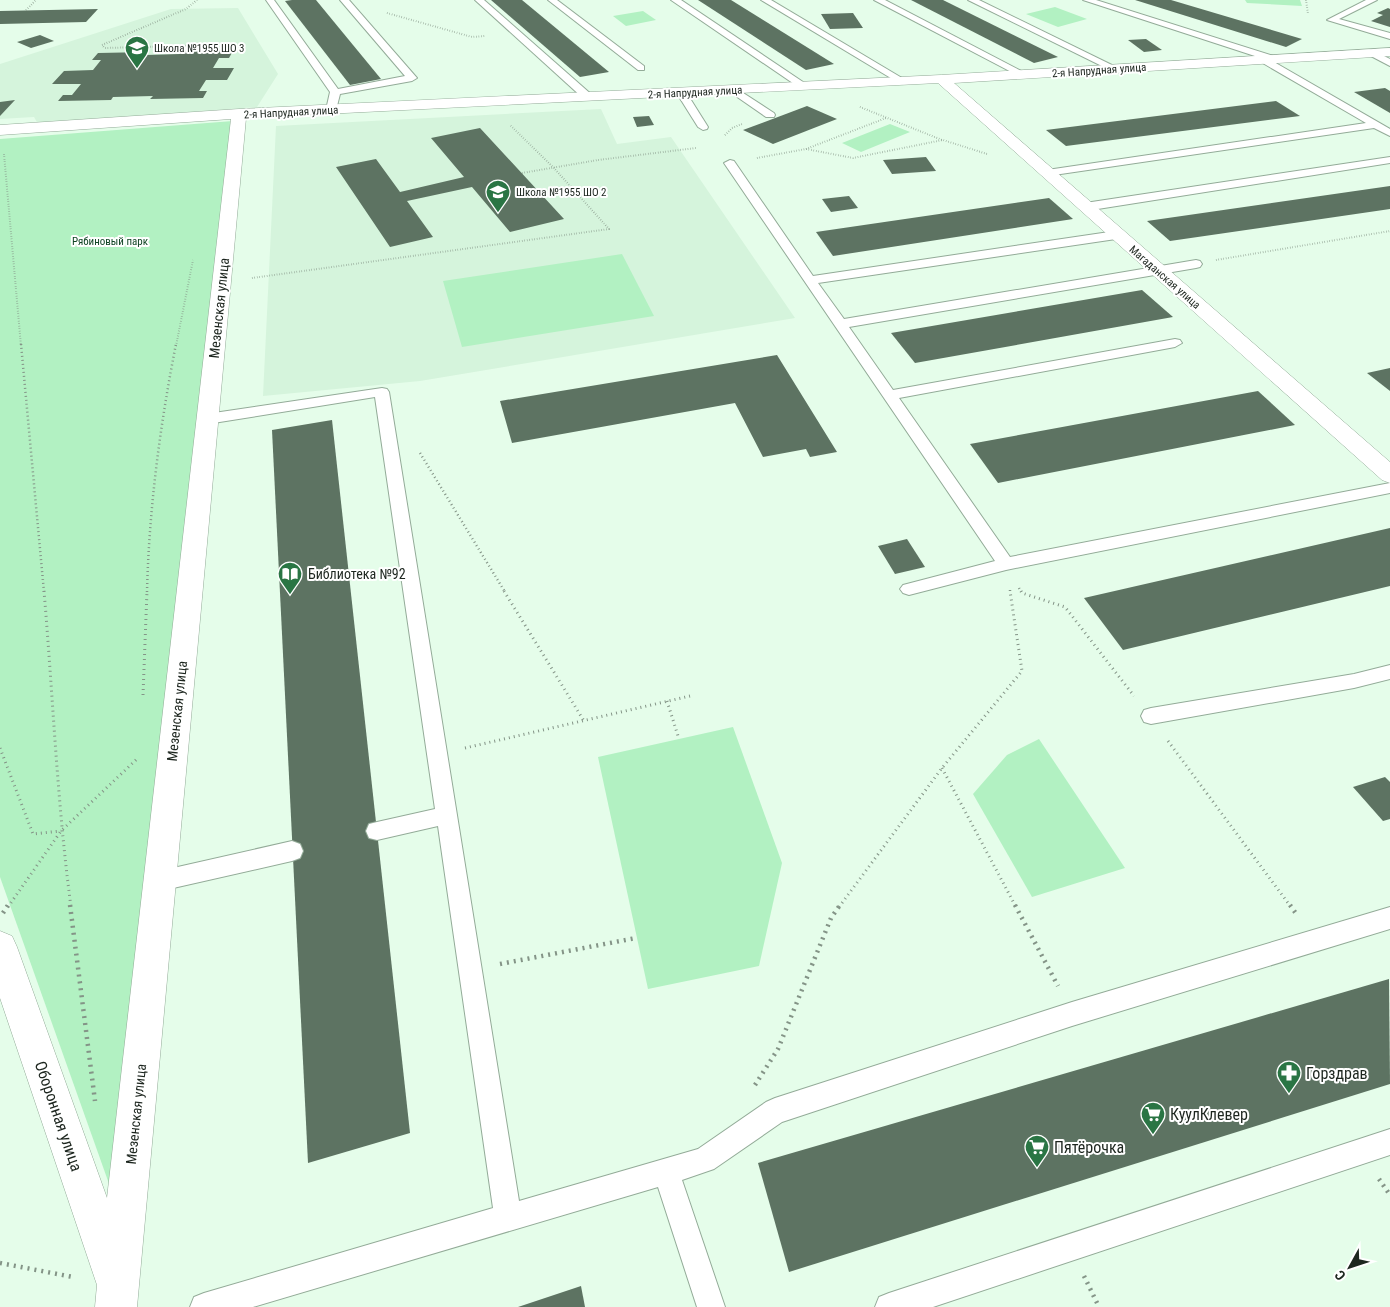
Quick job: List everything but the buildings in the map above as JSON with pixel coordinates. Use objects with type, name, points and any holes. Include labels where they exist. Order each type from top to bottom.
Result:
[{"type":"street","name":"2-я Напрудная улица","points":[[0,130],[239,114],[940,79],[1390,52]]},
{"type":"street","name":"Магаданская улица","points":[[940,79],[1390,475]]},
{"type":"street","name":"Мезенская улица","points":[[117,1296],[239,114]]},
{"type":"street","name":"Оборонная улица","points":[[0,947],[117,1296]]},
{"type":"lane","points":[[270,0],[335,92],[331,110]]},
{"type":"lane","points":[[479,0],[588,97]]},
{"type":"lane","points":[[552,0],[640,68]]},
{"type":"lane","points":[[675,0],[804,86]]},
{"type":"lane","points":[[765,0],[902,81]]},
{"type":"lane","points":[[878,0],[1022,74]]},
{"type":"lane","points":[[972,0],[1115,68]]},
{"type":"lane","points":[[1087,0],[1269,59],[1390,133]]},
{"type":"lane","points":[[1373,0],[1331,20],[1390,36]]},
{"type":"lane","points":[[335,92],[412,78],[345,1]]},
{"type":"lane","points":[[1372,53],[1390,63]]},
{"type":"lane","points":[[734,90],[770,114]]},
{"type":"lane","points":[[680,92],[703,127]]},
{"type":"lane","points":[[1047,173],[1376,125]]},
{"type":"lane","points":[[1085,207],[1390,160]]},
{"type":"lane","points":[[730,163],[1006,564]]},
{"type":"lane","points":[[810,280],[1116,234]]},
{"type":"lane","points":[[841,324],[1196,264]]},
{"type":"lane","points":[[889,394],[1175,343]]},
{"type":"lane","points":[[207,419],[382,392],[508,1218]]},
{"type":"lane","points":[[909,588],[1006,564],[1390,488]]},
{"type":"lane","points":[[1150,716],[1354,681],[1390,672]]},
{"type":"lane","points":[[377,831],[447,815]]},
{"type":"lane","points":[[160,881],[292,851]]},
{"type":"lane","points":[[204,1307],[705,1160],[775,1111],[1072,1014],[1390,918]]},
{"type":"lane","points":[[889,1307],[1390,1142]]},
{"type":"lane","points":[[666,1172],[711,1307]]},
{"type":"path","points":[[26,10],[36,0]]},
{"type":"path","points":[[197,0],[186,9],[102,44],[105,48],[211,45]]},
{"type":"path","points":[[345,1],[472,37],[515,32]]},
{"type":"path","points":[[804,86],[943,140],[990,155]]},
{"type":"path","points":[[730,163],[806,149],[887,118]]},
{"type":"path","points":[[222,282],[609,229],[552,167],[506,121]]},
{"type":"path","points":[[0,130],[53,691],[61,831],[96,1107]]},
{"type":"path","points":[[806,149],[853,158],[943,140]]},
{"type":"path","points":[[522,173],[598,160],[680,151]]},
{"type":"path","points":[[1196,264],[1390,231]]},
{"type":"path","points":[[143,696],[148,548],[167,391],[194,253]]},
{"type":"path","points":[[419,451],[584,720]]},
{"type":"path","points":[[1006,564],[1022,593],[1065,607],[1150,716],[1316,941]]},
{"type":"path","points":[[752,1089],[778,1049],[831,918],[942,768],[1022,671],[1006,564]]},
{"type":"path","points":[[438,755],[690,696]]},
{"type":"path","points":[[667,702],[679,739]]},
{"type":"path","points":[[0,748],[33,834],[61,831]]},
{"type":"path","points":[[0,918],[61,831],[140,755]]},
{"type":"path","points":[[942,768],[1072,1014]]},
{"type":"path","points":[[470,969],[636,938]]},
{"type":"path","points":[[0,1263],[117,1296]]},
{"type":"shaded area","name":"Школа №1955 ШО 3","points":[[238,8],[278,74],[257,107],[38,124],[34,117],[0,119],[0,64],[171,9]]},
{"type":"shaded area","name":"Школа №1955 ШО 2","points":[[601,109],[617,144],[671,137],[795,318],[420,381],[263,396],[276,126]]},
{"type":"green space","points":[[1245,0],[1300,0],[1302,6],[1247,3]]},
{"type":"green space","points":[[1055,7],[1087,19],[1058,27],[1026,14]]},
{"type":"green space","points":[[643,11],[656,20],[626,26],[613,16]]},
{"type":"green space","name":"Рябиновый парк","points":[[233,121],[113,1195],[0,877],[0,139]]},
{"type":"green space","points":[[890,124],[910,132],[861,152],[842,143]]},
{"type":"green space","points":[[622,254],[654,316],[462,347],[443,281]]},
{"type":"green space","points":[[733,727],[782,863],[759,966],[648,989],[598,757]]},
{"type":"green space","points":[[1039,739],[1125,868],[1032,897],[973,794],[1007,755]]},
{"type":"place","name":"Школа №1955 ШО 3","points":[[137,69]]},
{"type":"place","name":"Школа №1955 ШО 2","points":[[498,213]]},
{"type":"place","name":"Библиотека №92","points":[[290,595]]},
{"type":"place","name":"Горздрав","points":[[1289,1094]]},
{"type":"place","name":"КуулКлевер","points":[[1153,1135]]},
{"type":"place","name":"Пятёрочка","points":[[1037,1168]]}]
